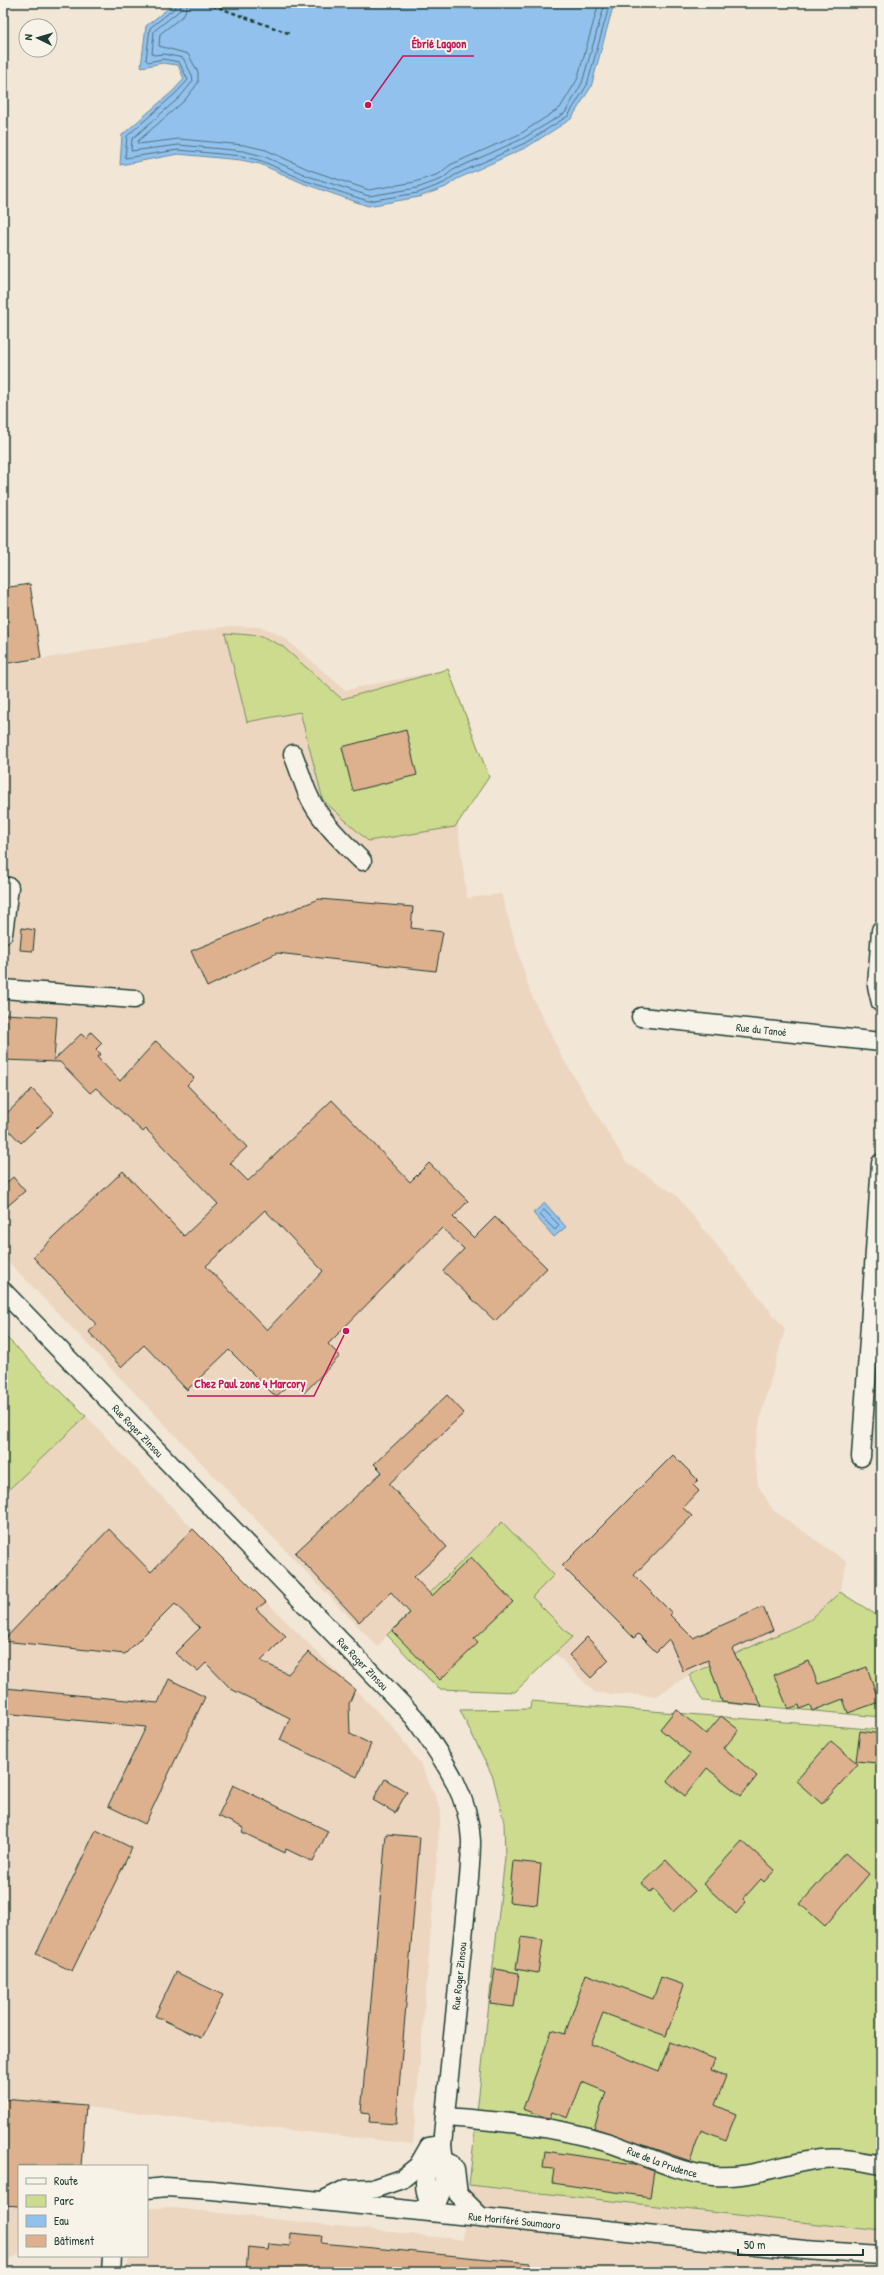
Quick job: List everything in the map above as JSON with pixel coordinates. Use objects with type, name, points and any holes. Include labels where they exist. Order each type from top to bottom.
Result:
[{"type":"street","points":[[293,754],[303,778],[306,791],[315,807],[326,823],[362,861]]},
{"type":"street","points":[[3,934],[9,887]]},
{"type":"street","points":[[881,930],[878,986],[881,1003]]},
{"type":"street","points":[[3,989],[134,999]]},
{"type":"street","name":"Rue du Tanoé","points":[[641,1017],[881,1042]]},
{"type":"street","points":[[861,1457],[881,1163]]},
{"type":"street","name":"Rue Roger Zinsou","points":[[3,1291],[414,1717],[457,1784],[464,1803],[471,1841],[469,1878],[442,2145],[446,2170],[442,2194],[432,2212]]},
{"type":"street","name":"Rue de la Prudence","points":[[445,2117],[506,2121],[558,2130],[606,2142],[680,2168],[712,2176],[737,2176],[820,2159],[845,2158],[881,2165]]},
{"type":"street","points":[[321,2201],[346,2189],[376,2188],[402,2179],[418,2166],[429,2147],[442,2145],[455,2170],[458,2194],[481,2217]]},
{"type":"street","name":"Rue Moriféré Soumaoro","points":[[148,2189],[166,2187],[196,2189],[804,2250],[881,2255]]},
{"type":"street","points":[[111,2272],[112,2257]]},
{"type":"path","points":[[206,3],[291,34]]},
{"type":"shaded area","points":[[229,626],[262,627],[285,638],[345,690],[448,669],[489,777],[457,821],[467,898],[501,894],[530,992],[562,1057],[626,1162],[675,1194],[785,1329],[761,1415],[754,1452],[758,1485],[773,1510],[847,1562],[840,1592],[810,1620],[689,1675],[657,1696],[595,1693],[555,1653],[572,1637],[532,1597],[554,1575],[502,1522],[387,1635],[378,1647],[3,1256],[3,666]]},
{"type":"shaded area","points":[[86,1416],[193,1529],[391,1725],[420,1763],[441,1809],[413,2144],[86,2107],[81,2165],[18,2165],[18,2255],[3,2263],[3,1495]]},
{"type":"shaded area","points":[[469,2185],[881,2231],[881,2272],[126,2272],[128,2257],[148,2257],[148,2209],[166,2207],[463,2240]]},
{"type":"green space","points":[[225,633],[262,636],[282,646],[342,699],[448,669],[489,777],[455,827],[368,841],[323,800],[300,712],[247,722]]},
{"type":"green space","points":[[3,1334],[86,1416],[3,1495]]},
{"type":"green space","points":[[502,1522],[554,1575],[532,1597],[572,1637],[515,1692],[439,1689],[387,1635]]},
{"type":"green space","points":[[840,1592],[881,1618],[881,1717],[703,1701],[689,1675],[810,1620]]},
{"type":"green space","points":[[531,1701],[881,1730],[881,2231],[469,2185],[505,1857],[504,1822],[493,1777],[460,1710],[530,1709]]},
{"type":"water","points":[[175,3],[614,3],[591,87],[571,119],[527,147],[457,179],[446,187],[419,197],[368,206],[305,184],[260,164],[241,160],[178,154],[120,165],[122,135],[173,91],[184,79],[178,65],[163,63],[141,67],[146,26]]},
{"type":"water","points":[[545,1203],[566,1227],[554,1237],[533,1213]]},
{"type":"building","points":[[30,584],[41,658],[3,664],[3,638],[8,637],[3,607],[3,588]]},
{"type":"building","points":[[406,730],[417,775],[353,791],[342,747]]},
{"type":"building","points":[[319,899],[413,907],[411,928],[443,932],[436,971],[277,953],[207,987],[191,951]]},
{"type":"building","points":[[22,928],[35,930],[33,951],[20,950]]},
{"type":"building","points":[[5,1014],[57,1017],[54,1060],[81,1034],[86,1038],[91,1032],[102,1043],[96,1049],[101,1054],[97,1057],[120,1081],[156,1041],[194,1078],[187,1085],[247,1147],[230,1163],[248,1181],[332,1100],[410,1182],[429,1163],[468,1201],[453,1217],[474,1238],[495,1217],[547,1268],[495,1321],[443,1271],[464,1249],[442,1228],[328,1344],[340,1356],[304,1393],[292,1381],[276,1397],[229,1350],[187,1390],[144,1345],[121,1367],[89,1332],[96,1324],[33,1257],[123,1171],[184,1236],[218,1204],[146,1129],[143,1132],[96,1088],[90,1093],[60,1062],[3,1060]],"holes":[[[265,1210],[323,1271],[267,1330],[206,1266]]]},
{"type":"building","points":[[32,1089],[54,1112],[21,1143],[3,1124],[3,1117]]},
{"type":"building","points":[[13,1177],[25,1191],[3,1210],[3,1186]]},
{"type":"building","points":[[447,1395],[464,1413],[389,1484],[447,1547],[414,1577],[432,1596],[471,1557],[513,1602],[474,1639],[478,1643],[440,1680],[392,1631],[410,1613],[391,1592],[359,1622],[295,1553],[382,1472],[374,1464]]},
{"type":"building","points":[[673,1455],[698,1480],[693,1485],[699,1491],[683,1508],[692,1516],[634,1575],[672,1613],[670,1615],[693,1638],[763,1607],[773,1630],[732,1649],[762,1706],[722,1702],[708,1660],[683,1671],[669,1639],[656,1652],[638,1634],[634,1638],[562,1566]]},
{"type":"building","points":[[109,1529],[151,1572],[193,1529],[266,1602],[256,1609],[286,1636],[261,1661],[288,1674],[308,1652],[355,1689],[349,1704],[350,1734],[371,1744],[357,1777],[280,1740],[290,1718],[231,1689],[206,1663],[198,1671],[175,1653],[200,1628],[175,1604],[125,1654],[3,1641]]},
{"type":"building","points":[[587,1637],[609,1660],[591,1678],[569,1655]]},
{"type":"building","points":[[809,1661],[818,1684],[867,1667],[879,1702],[848,1713],[843,1699],[812,1711],[810,1705],[800,1709],[799,1705],[788,1709],[774,1675]]},
{"type":"building","points":[[169,1679],[205,1697],[145,1824],[108,1806],[146,1727],[3,1713],[5,1688],[158,1703]]},
{"type":"building","points":[[676,1709],[706,1734],[721,1716],[739,1730],[724,1748],[757,1776],[741,1796],[707,1768],[685,1796],[667,1781],[690,1754],[660,1729]]},
{"type":"building","points":[[860,1731],[881,1734],[881,1749],[879,1749],[877,1763],[856,1761]]},
{"type":"building","points":[[831,1741],[858,1764],[822,1804],[796,1781]]},
{"type":"building","points":[[385,1779],[407,1792],[395,1813],[373,1800]]},
{"type":"building","points":[[233,1785],[328,1831],[313,1862],[286,1849],[285,1853],[242,1832],[244,1828],[218,1816]]},
{"type":"building","points":[[96,1830],[132,1848],[72,1971],[36,1954]]},
{"type":"building","points":[[386,1834],[420,1837],[396,2124],[369,2122],[370,2114],[361,2113]]},
{"type":"building","points":[[742,1841],[775,1870],[764,1882],[761,1879],[743,1899],[746,1902],[736,1914],[703,1884]]},
{"type":"building","points":[[845,1853],[869,1874],[825,1926],[800,1904]]},
{"type":"building","points":[[666,1860],[695,1891],[673,1912],[654,1889],[650,1892],[642,1883]]},
{"type":"building","points":[[513,1861],[541,1864],[537,1905],[509,1902]]},
{"type":"building","points":[[521,1937],[543,1940],[538,1973],[516,1969]]},
{"type":"building","points":[[495,1969],[519,1973],[514,2007],[490,2004]]},
{"type":"building","points":[[176,1972],[223,1995],[201,2038],[155,2016]]},
{"type":"building","points":[[586,1974],[653,1999],[661,1977],[684,1985],[666,2036],[603,2013],[591,2044],[659,2071],[670,2042],[715,2059],[711,2070],[726,2076],[715,2105],[736,2114],[726,2140],[701,2130],[690,2161],[594,2128],[606,2092],[582,2082],[568,2118],[552,2112],[550,2118],[545,2117],[523,2109],[552,2030],[565,2034]]},
{"type":"building","points":[[3,2099],[86,2106],[81,2165],[18,2165],[18,2206],[3,2205]]},
{"type":"building","points":[[545,2151],[634,2164],[654,2171],[650,2197],[552,2183],[554,2169],[543,2168]]},
{"type":"building","points":[[291,2233],[322,2236],[321,2243],[530,2263],[529,2272],[246,2272],[248,2248],[268,2250],[269,2244],[290,2246]]},
{"type":"place","name":"Ébrié Lagoon","points":[[368,105]]},
{"type":"place","name":"Chez Paul zone 4 Marcory","points":[[346,1331]]}]
